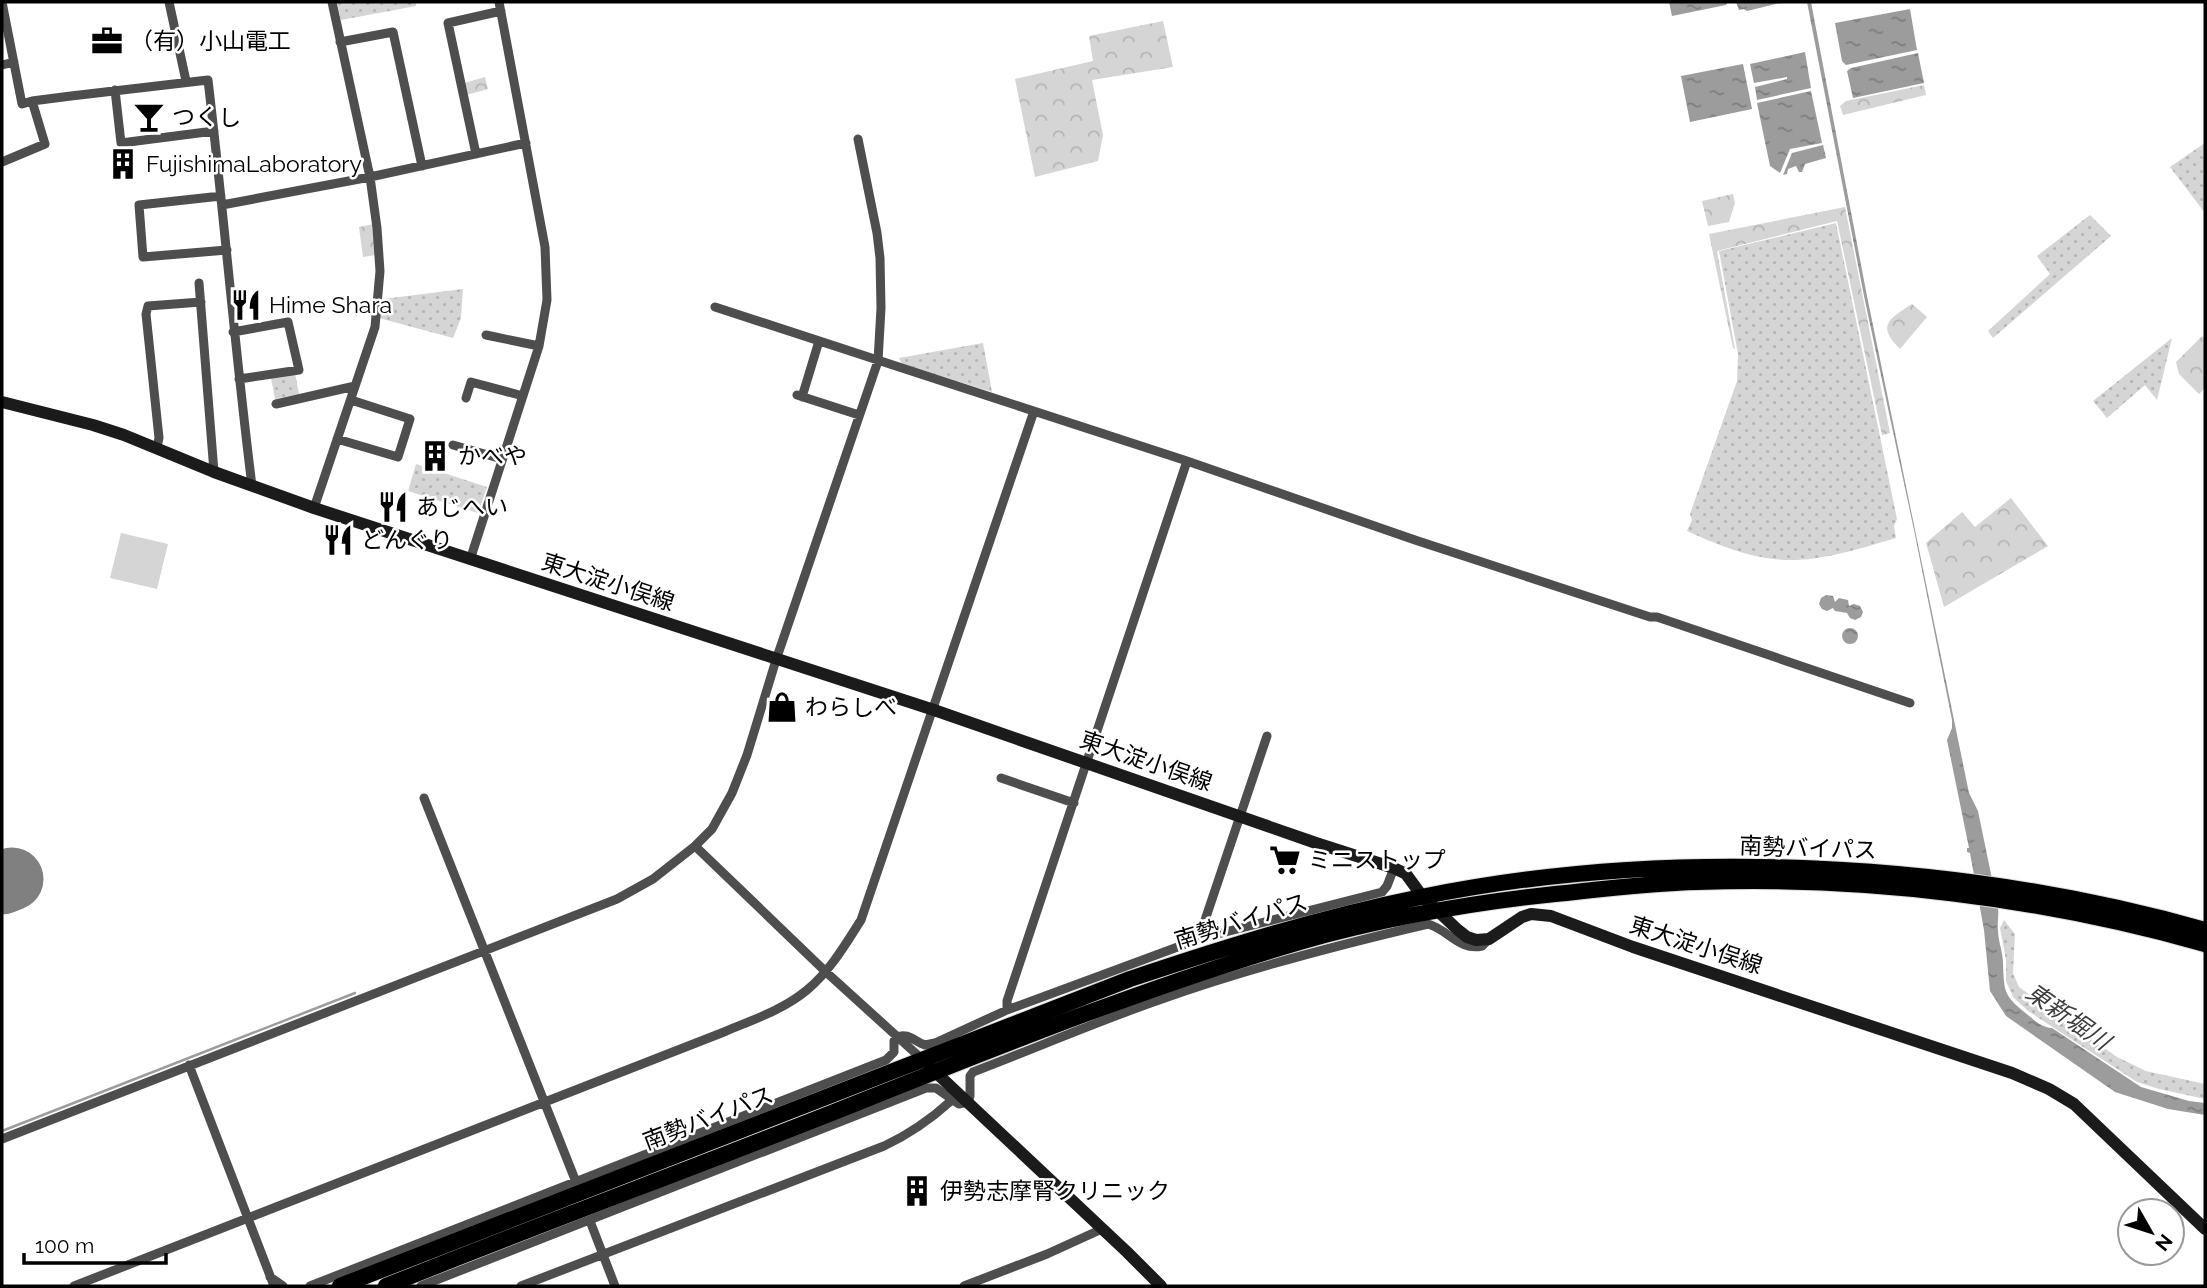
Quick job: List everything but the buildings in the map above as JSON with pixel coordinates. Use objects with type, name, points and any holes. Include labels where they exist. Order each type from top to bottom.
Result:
[{"type":"highway","name":"南勢バイパス","points":[[340,1286],[1066,1003],[1235,944],[1290,928],[1422,897],[1546,878],[1674,868],[1808,868],[1917,876],[1972,890]]},
{"type":"highway","name":"南勢バイパス","points":[[386,1286],[530,1228],[1144,993],[1306,940],[1437,911],[1551,894],[1645,884],[1701,881],[1857,884],[1972,890],[2163,918],[2205,930]]},
{"type":"highway","name":"南勢バイパス","points":[[2001,894],[2047,908],[2159,931],[2205,944]]},
{"type":"main road","name":"東大淀小俣線","points":[[2,402],[93,425],[158,447],[214,472],[314,508],[934,710],[1394,868],[1406,874],[1422,897],[1467,937],[1476,940],[1489,939],[1522,917],[1531,914],[1550,916],[1633,947],[2012,1073],[2056,1092],[2074,1104],[2205,1229]]},
{"type":"main road","points":[[923,1060],[1102,1229],[1155,1284]]},
{"type":"street","points":[[2,2],[22,104],[208,80],[227,250],[233,332],[252,486]]},
{"type":"street","points":[[169,2],[186,81]]},
{"type":"street","points":[[314,508],[375,327],[379,290],[379,243],[370,177],[332,2]]},
{"type":"street","points":[[470,559],[539,345],[547,300],[545,247],[500,7],[448,23],[476,154]]},
{"type":"street","points":[[340,42],[393,32],[422,166]]},
{"type":"street","points":[[2,65],[14,62]]},
{"type":"street","points":[[115,90],[121,143],[214,131]]},
{"type":"street","points":[[2,162],[45,144],[32,101]]},
{"type":"street","points":[[2,1139],[617,899],[653,879],[695,846],[712,828],[732,793],[747,755],[776,660],[878,361],[880,258],[858,139]]},
{"type":"street","points":[[227,250],[143,257],[139,205],[222,201],[370,177],[526,143]]},
{"type":"street","points":[[199,283],[214,472]]},
{"type":"street","points":[[158,447],[146,314],[148,306],[201,302]]},
{"type":"street","points":[[715,307],[1187,461],[1449,551],[1650,617],[1657,617],[1910,703]]},
{"type":"street","points":[[233,332],[288,322],[299,370],[239,379]]},
{"type":"street","points":[[486,335],[539,345]]},
{"type":"street","points":[[819,341],[799,396],[859,415]]},
{"type":"street","points":[[466,398],[471,382],[523,396]]},
{"type":"street","points":[[276,404],[355,386]]},
{"type":"street","points":[[337,439],[398,457],[411,419],[351,400]]},
{"type":"street","points":[[74,1286],[775,1010],[806,990],[826,972],[861,920],[1034,411]]},
{"type":"street","points":[[453,445],[502,460]]},
{"type":"street","points":[[1007,1010],[1007,1001],[1187,461]]},
{"type":"street","points":[[1202,938],[1202,929],[1267,736]]},
{"type":"street","points":[[1001,778],[1074,803]]},
{"type":"street","points":[[424,798],[576,1182]]},
{"type":"street","points":[[695,846],[826,972],[923,1060]]},
{"type":"street","points":[[310,1286],[886,1060],[894,1052],[894,1041],[903,1034],[925,1045],[935,1043],[1007,1010],[1202,938],[1382,892],[1394,868]]},
{"type":"street","points":[[421,1286],[926,1088],[943,1091],[959,1104],[968,1102],[970,1076],[973,1072],[1160,999],[1214,981],[1325,948],[1428,924],[1467,946],[1482,946],[1489,939]]},
{"type":"street","points":[[189,1065],[249,1218],[271,1283],[283,1286]]},
{"type":"street","points":[[521,1286],[884,1146],[926,1123],[952,1100]]},
{"type":"street","points":[[590,1221],[615,1286]]},
{"type":"street","points":[[964,1286],[1047,1254],[1102,1229]]},
{"type":"green space","points":[[337,2],[416,2],[416,6],[341,20]]},
{"type":"green space","points":[[1163,21],[1173,67],[1092,80],[1103,135],[1098,161],[1035,177],[1015,79],[1093,61],[1089,36]]},
{"type":"green space","points":[[485,77],[488,89],[466,95],[464,83]]},
{"type":"green space","points":[[1924,85],[1926,95],[1843,115],[1840,106],[1846,101]]},
{"type":"green space","points":[[2205,143],[2205,213],[2170,167]]},
{"type":"green space","points":[[1733,194],[1735,203],[1729,222],[1708,226],[1702,201]]},
{"type":"green space","points":[[1845,207],[1890,433],[1882,435],[1837,221],[1717,251],[1735,349],[1709,234]]},
{"type":"green space","points":[[2090,215],[2111,236],[1993,338],[1988,331],[2050,274],[2037,256]]},
{"type":"green space","points":[[1836,223],[1897,519],[1894,526],[1896,538],[1814,558],[1791,560],[1745,553],[1687,531],[1692,520],[1690,514],[1737,381],[1738,354],[1719,251]]},
{"type":"green space","points":[[373,224],[376,255],[363,257],[359,227]]},
{"type":"green space","points":[[463,289],[461,318],[453,338],[379,318],[383,299]]},
{"type":"green space","points":[[1912,304],[1927,317],[1900,349],[1889,334],[1888,323]]},
{"type":"green space","points":[[2202,336],[2205,339],[2205,388],[2199,394],[2179,374],[2176,362]]},
{"type":"green space","points":[[2172,338],[2157,400],[2145,385],[2107,418],[2093,401]]},
{"type":"green space","points":[[983,343],[992,392],[902,364],[899,358]]},
{"type":"green space","points":[[295,373],[299,394],[275,399],[271,378]]},
{"type":"green space","points":[[416,464],[487,487],[478,513],[408,491]]},
{"type":"green space","points":[[2011,498],[2048,546],[1944,607],[1926,543],[1962,512],[1975,527]]},
{"type":"green space","points":[[121,533],[168,544],[157,589],[110,578]]},
{"type":"green space","points":[[2004,920],[2015,934],[2013,973],[2019,987],[2117,1057],[2146,1071],[2205,1084],[2205,1099],[2137,1082],[2028,1011],[2013,997],[2006,981],[2006,960],[2000,928]]},
{"type":"water","points":[[1669,2],[1728,2],[1726,5],[1672,16]]},
{"type":"water","points":[[1736,2],[1784,2],[1747,11],[1739,10]]},
{"type":"water","points":[[1807,2],[1811,2],[1867,296],[1969,793],[1978,811],[1998,908],[1998,934],[2007,993],[2014,1003],[2036,1022],[2052,1028],[2141,1087],[2205,1103],[2205,1115],[2168,1109],[2115,1092],[2006,1016],[1990,991],[1984,930],[1947,740],[1952,720],[1864,296]]},
{"type":"water","points":[[1910,9],[1917,50],[1846,65],[1842,61],[1835,23]]},
{"type":"water","points":[[1805,52],[1811,88],[1757,100],[1755,87],[1787,77],[1754,83],[1750,64]]},
{"type":"water","points":[[1918,53],[1924,83],[1853,98],[1847,71],[1851,68]]},
{"type":"water","points":[[1743,64],[1752,109],[1690,122],[1681,76]]},
{"type":"water","points":[[1811,91],[1822,143],[1790,149],[1780,173],[1770,166],[1757,103]]},
{"type":"water","points":[[1823,145],[1826,158],[1805,164],[1802,172],[1799,172],[1796,166],[1783,175],[1792,153]]},
{"type":"water","points":[[1826,595],[1833,596],[1835,602],[1839,598],[1848,600],[1849,606],[1860,606],[1863,612],[1861,617],[1855,620],[1847,613],[1835,611],[1833,608],[1827,611],[1822,609],[1819,604],[1821,598]]},
{"type":"water","points":[[1850,628],[1858,636],[1850,644],[1842,636]]},
{"type":"waterway","points":[[2,1131],[355,993]]},
{"type":"runway","points":[[2,883],[12,879]]},
{"type":"place","name":"（有）小山電工","points":[[107,41]]},
{"type":"place","name":"つくし","points":[[149,117]]},
{"type":"place","name":"FujishimaLaboratory","points":[[123,164]]},
{"type":"place","name":"Hime Shara","points":[[246,305]]},
{"type":"place","name":"かべや","points":[[435,456]]},
{"type":"place","name":"あじへい","points":[[393,507]]},
{"type":"place","name":"どんぐり","points":[[338,540]]},
{"type":"place","name":"わらしべ","points":[[782,707]]},
{"type":"place","name":"ミニストップ","points":[[1285,860]]},
{"type":"place","name":"伊勢志摩腎クリニック","points":[[917,1191]]},
{"type":"water label","name":"東新堀川","points":[[2068,1017]]}]
